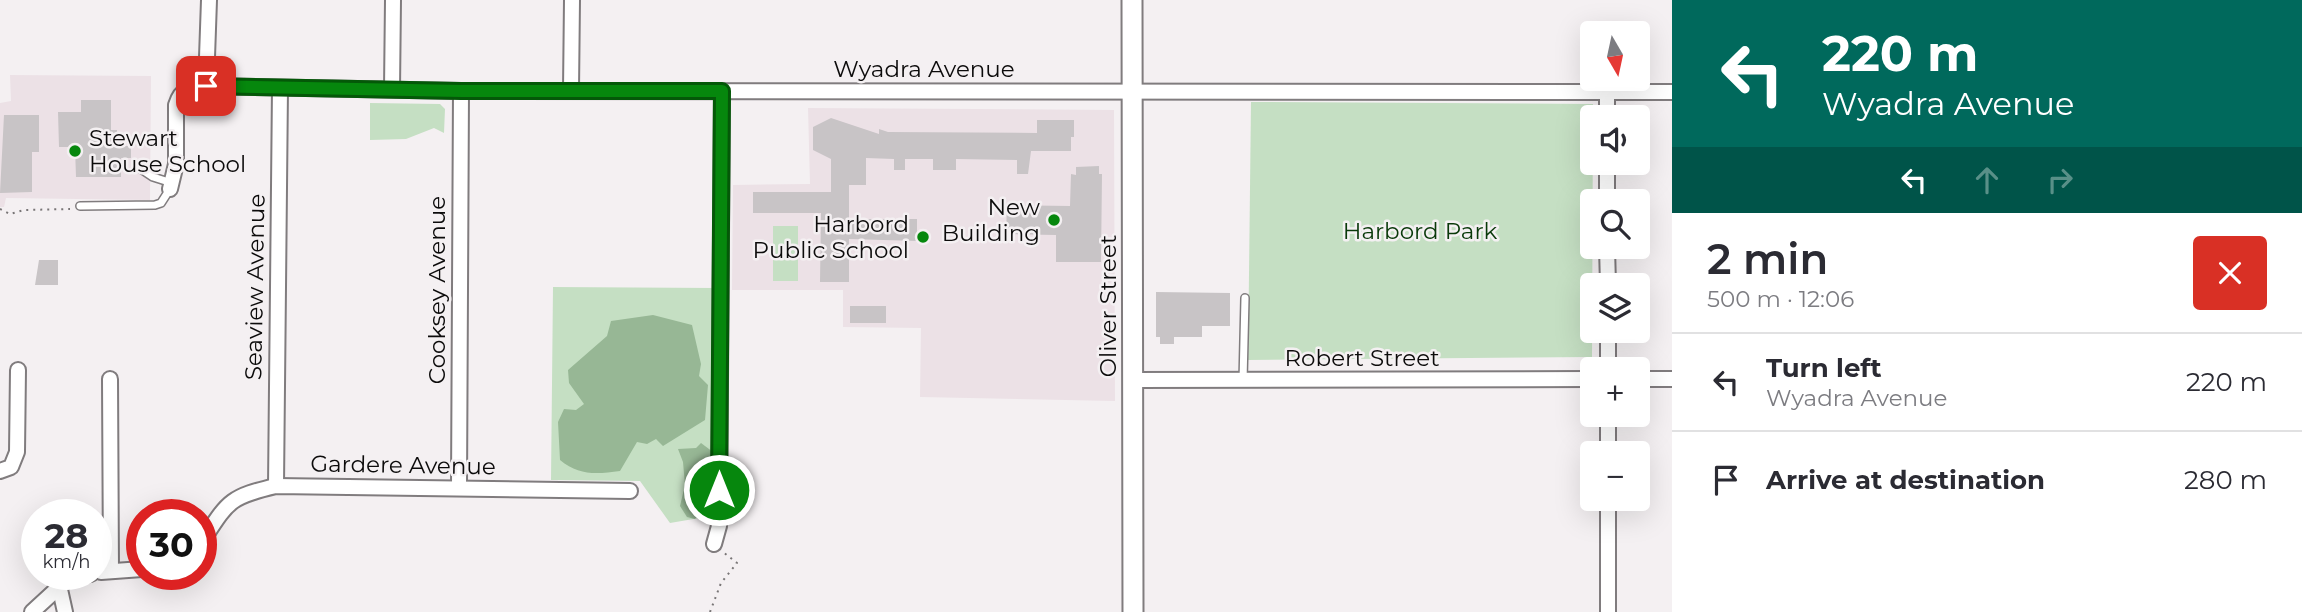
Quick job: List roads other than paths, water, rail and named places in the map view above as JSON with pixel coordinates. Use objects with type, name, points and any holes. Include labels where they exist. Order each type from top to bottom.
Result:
[{"type":"main road","name":"Oliver Street","points":[[1132,0],[1133,612]]},
{"type":"street","points":[[206,86],[209,0]]},
{"type":"street","points":[[392,89],[393,0]]},
{"type":"street","points":[[571,90],[572,0]]},
{"type":"street","name":"Wyadra Avenue","points":[[171,186],[176,164],[178,95],[189,88],[206,86],[461,91],[1672,92]]},
{"type":"street","name":"Seaview Avenue","points":[[276,486],[280,88]]},
{"type":"street","name":"Cooksey Avenue","points":[[459,488],[461,91]]},
{"type":"street","points":[[714,544],[719,526],[722,91]]},
{"type":"street","points":[[1607,92],[1607,105]]},
{"type":"street","points":[[0,471],[11,467],[17,452],[18,370]]},
{"type":"street","points":[[103,499],[110,379]]},
{"type":"street","name":"Robert Street","points":[[1133,380],[1243,382],[1580,379]]},
{"type":"street","points":[[1650,379],[1672,379]]},
{"type":"street","name":"Gardere Avenue","points":[[217,519],[240,495],[276,486],[630,491]]},
{"type":"street","points":[[1608,511],[1608,612]]},
{"type":"street","points":[[32,612],[54,590]]},
{"type":"street","points":[[60,590],[65,612]]},
{"type":"lane","points":[[80,206],[161,204],[171,186],[138,167]]},
{"type":"lane","points":[[1243,382],[1245,298]]},
{"type":"place","name":"Stewart House School","points":[[75,151]]},
{"type":"place","name":"New Building","points":[[1054,220]]},
{"type":"place","name":"Harbord Public School","points":[[923,237]]},
{"type":"park label","name":"Harbord Park","points":[[1420,231]]}]
